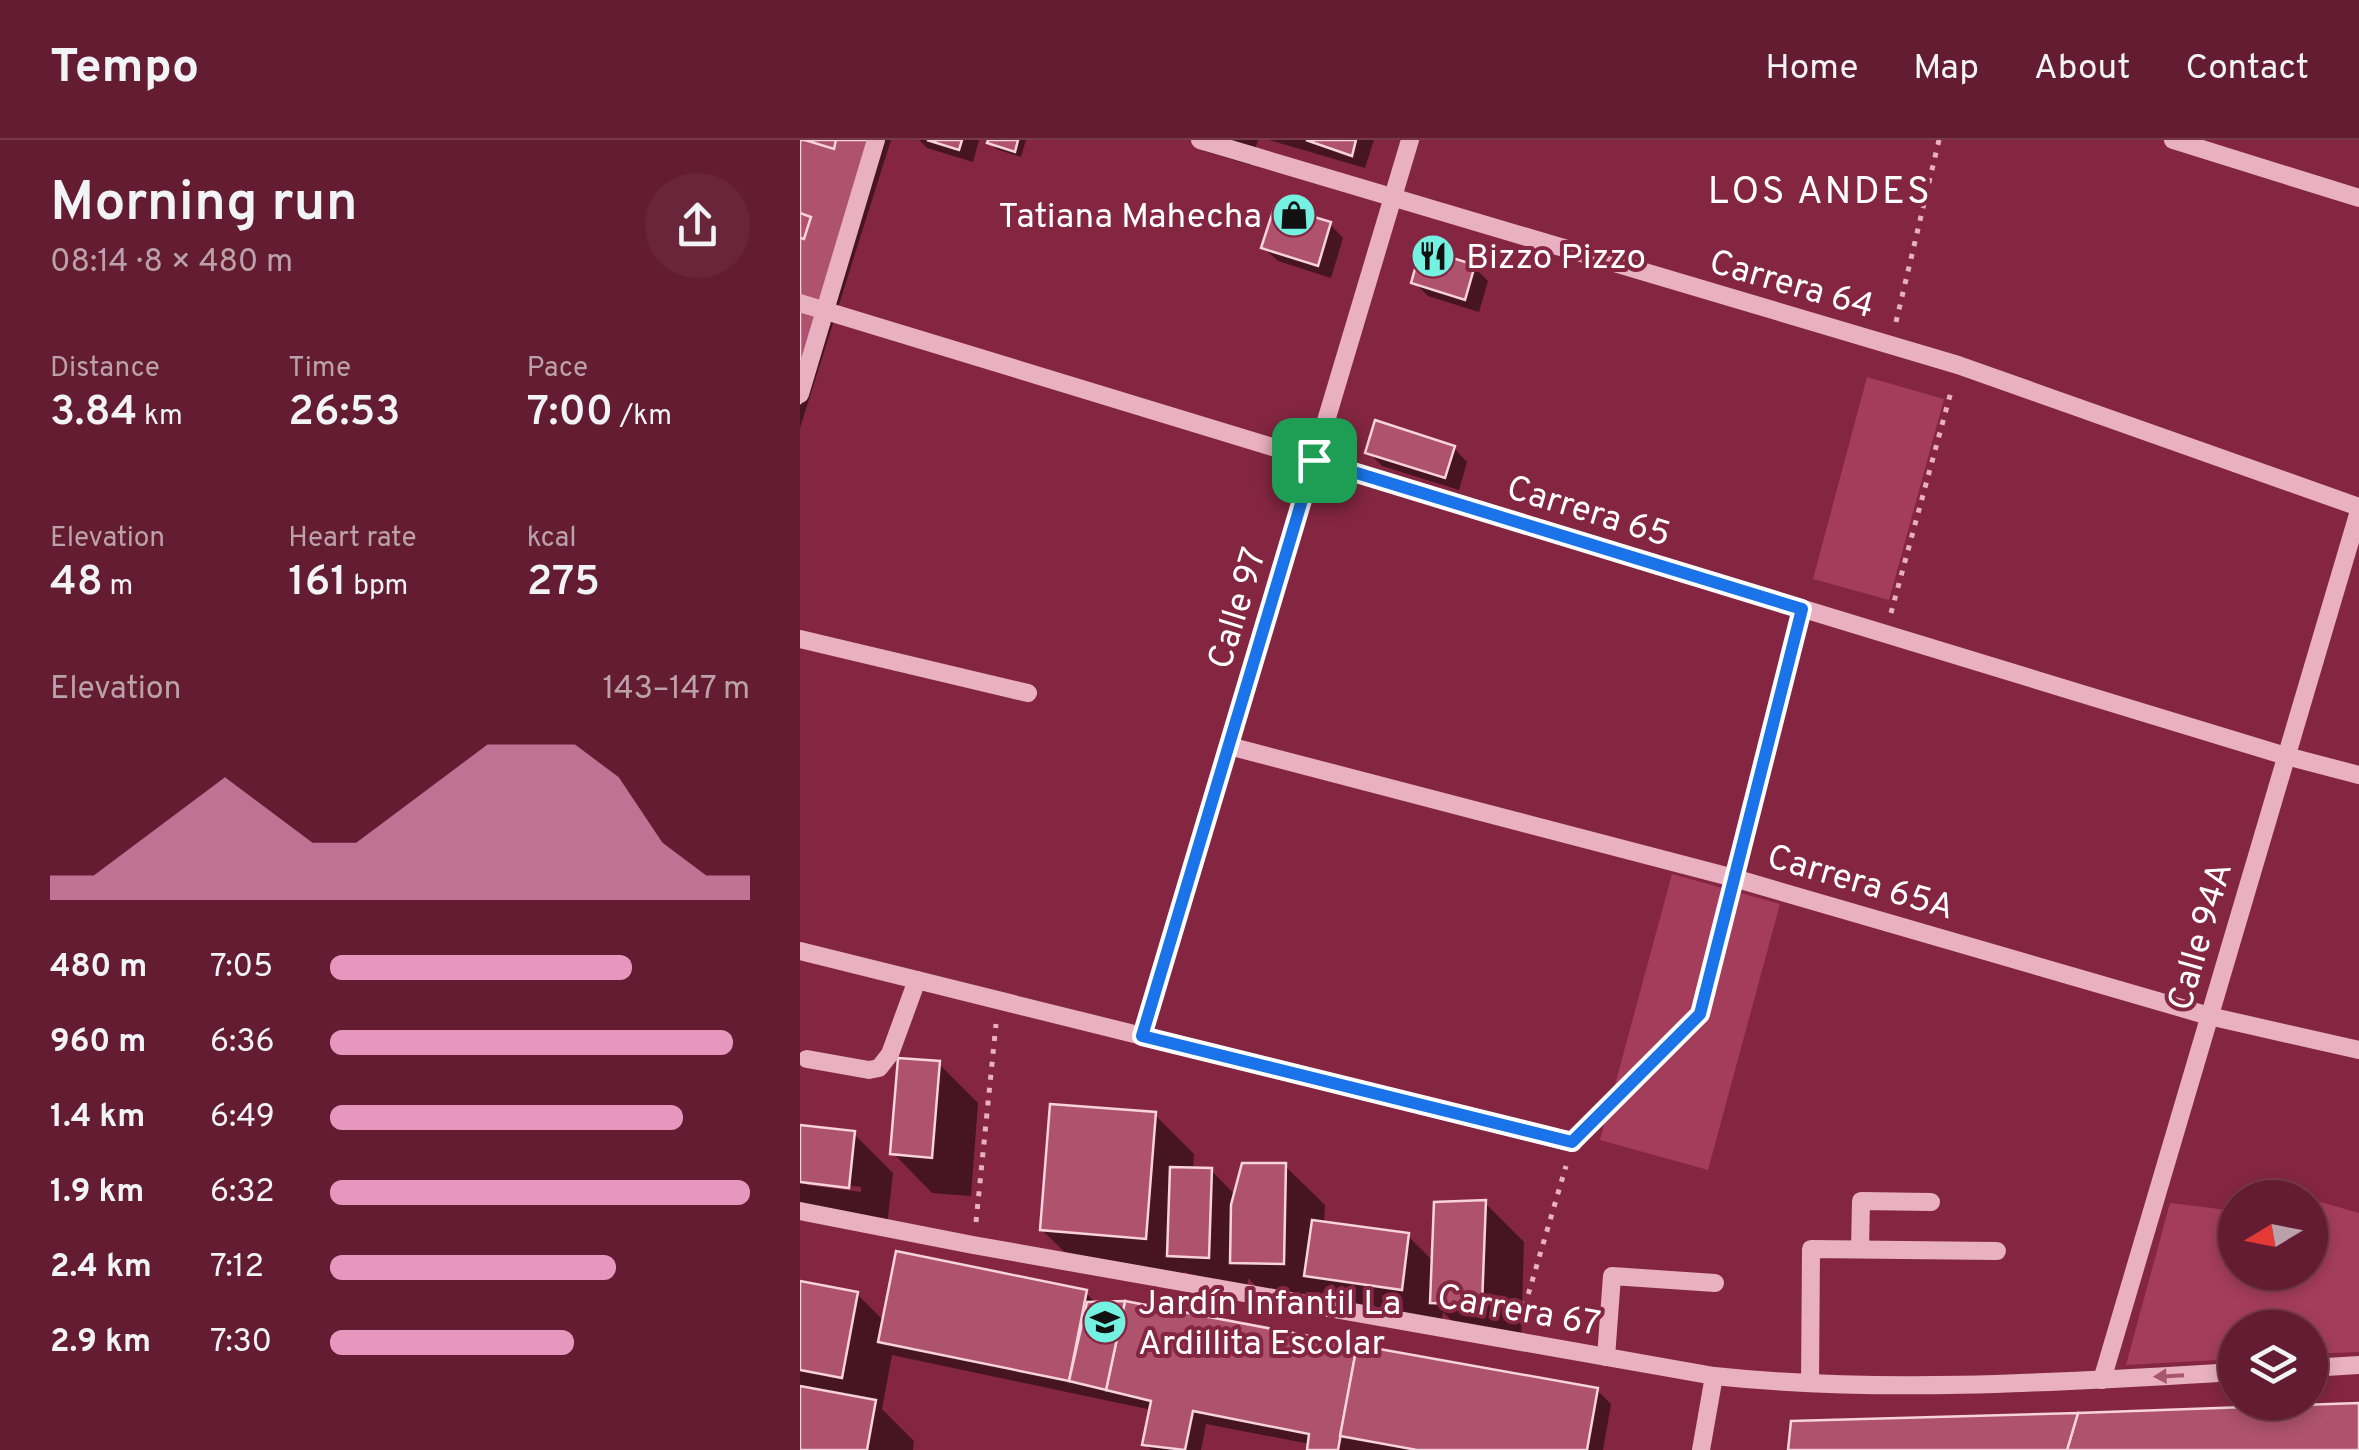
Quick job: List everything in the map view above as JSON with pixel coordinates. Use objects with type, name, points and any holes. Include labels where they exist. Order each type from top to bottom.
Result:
[{"type":"street","points":[[800,394],[876,140]]},
{"type":"street","name":"Carrera 64","points":[[1200,140],[1958,366],[2359,509]]},
{"type":"street","name":"Calle 97","points":[[1142,1036],[1410,140]]},
{"type":"street","points":[[2173,140],[2359,198]]},
{"type":"street","name":"Carrera 65","points":[[800,303],[2359,775]]},
{"type":"street","name":"Calle 94A","points":[[2102,1380],[2359,509]]},
{"type":"street","points":[[800,639],[1028,693]]},
{"type":"street","name":"Carrera 65A","points":[[1229,746],[1734,878],[2209,1016],[2359,1050]]},
{"type":"street","points":[[800,952],[1572,1142]]},
{"type":"street","points":[[807,1059],[869,1070],[878,1068],[890,1054],[917,980]]},
{"type":"street","points":[[1860,1249],[1861,1200],[1931,1202]]},
{"type":"street","name":"Carrera 67","points":[[800,1211],[1714,1376],[1810,1383],[2102,1380],[2218,1373]]},
{"type":"street","points":[[1810,1383],[1811,1248],[1997,1251]]},
{"type":"street","points":[[1606,1357],[1612,1276],[1716,1283]]},
{"type":"street","points":[[2328,1367],[2359,1366]]},
{"type":"street","points":[[1701,1450],[1714,1376]]},
{"type":"path","points":[[1890,346],[1940,140]]},
{"type":"path","points":[[1885,634],[1958,366]]},
{"type":"path","points":[[1515,1341],[1572,1142],[1700,1014],[1802,609]]},
{"type":"path","points":[[974,1245],[998,1000]]},
{"type":"shaded area","points":[[1867,377],[1944,399],[1889,600],[1813,579]]},
{"type":"shaded area","points":[[1672,874],[1780,904],[1708,1170],[1600,1140]]},
{"type":"shaded area","points":[[2170,1203],[2218,1209],[2218,1290],[2328,1290],[2328,1204],[2359,1213],[2359,1352],[2328,1353],[2328,1310],[2218,1310],[2218,1360],[2126,1365]]},
{"type":"building","points":[[800,140],[883,140],[800,404]]},
{"type":"building","points":[[805,140],[836,140],[834,149]]},
{"type":"building","points":[[927,140],[962,140],[959,150]]},
{"type":"building","points":[[1018,140],[1015,152],[987,143]]},
{"type":"building","points":[[1306,140],[1356,140],[1352,156]]},
{"type":"building","points":[[1275,205],[1331,222],[1318,266],[1261,248]]},
{"type":"building","points":[[800,213],[811,217],[804,239],[800,238]]},
{"type":"building","points":[[1421,248],[1475,265],[1465,300],[1411,283]]},
{"type":"building","points":[[1375,420],[1455,446],[1445,478],[1365,453]]},
{"type":"building","points":[[898,1058],[940,1061],[932,1158],[890,1154]]},
{"type":"building","points":[[1050,1104],[1156,1112],[1146,1239],[1040,1230]]},
{"type":"building","points":[[800,1125],[855,1131],[849,1188],[800,1182]]},
{"type":"building","points":[[1242,1163],[1286,1163],[1284,1264],[1230,1263],[1231,1205]]},
{"type":"building","points":[[1170,1167],[1212,1168],[1209,1258],[1167,1256]]},
{"type":"building","points":[[1486,1200],[1482,1305],[1430,1303],[1434,1202]]},
{"type":"building","points":[[1312,1220],[1409,1233],[1402,1290],[1304,1276]]},
{"type":"building","points":[[896,1251],[1087,1290],[1069,1381],[878,1342]]},
{"type":"building","points":[[800,1281],[858,1292],[842,1378],[800,1370]]},
{"type":"building","points":[[1125,1301],[1357,1345],[1338,1450],[1307,1450],[1309,1434],[1193,1411],[1185,1450],[1142,1445],[1151,1401],[1106,1390]]},
{"type":"building","points":[[1125,1301],[1106,1390],[1069,1381],[1087,1302]]},
{"type":"building","points":[[1357,1345],[1598,1388],[1587,1450],[1417,1450],[1340,1436]]},
{"type":"building","points":[[800,1386],[876,1400],[867,1450],[800,1450]]},
{"type":"building","points":[[2359,1403],[2359,1450],[2067,1450],[2078,1413],[2218,1408],[2218,1420],[2328,1420],[2328,1404]]},
{"type":"building","points":[[2078,1413],[2067,1450],[1788,1450],[1791,1421]]},
{"type":"place","name":"Tatiana Mahecha","points":[[1294,215]]},
{"type":"place","name":"Bizzo Pizzo","points":[[1433,256]]},
{"type":"place","name":"Jardín Infantil La Ardillita Escolar","points":[[1105,1322]]},
{"type":"district","name":"LOS ANDES","points":[[1820,190]]},
{"type":"route","points":[[1314,460],[1802,609],[1700,1014],[1572,1142],[1142,1036],[1314,460]]}]
